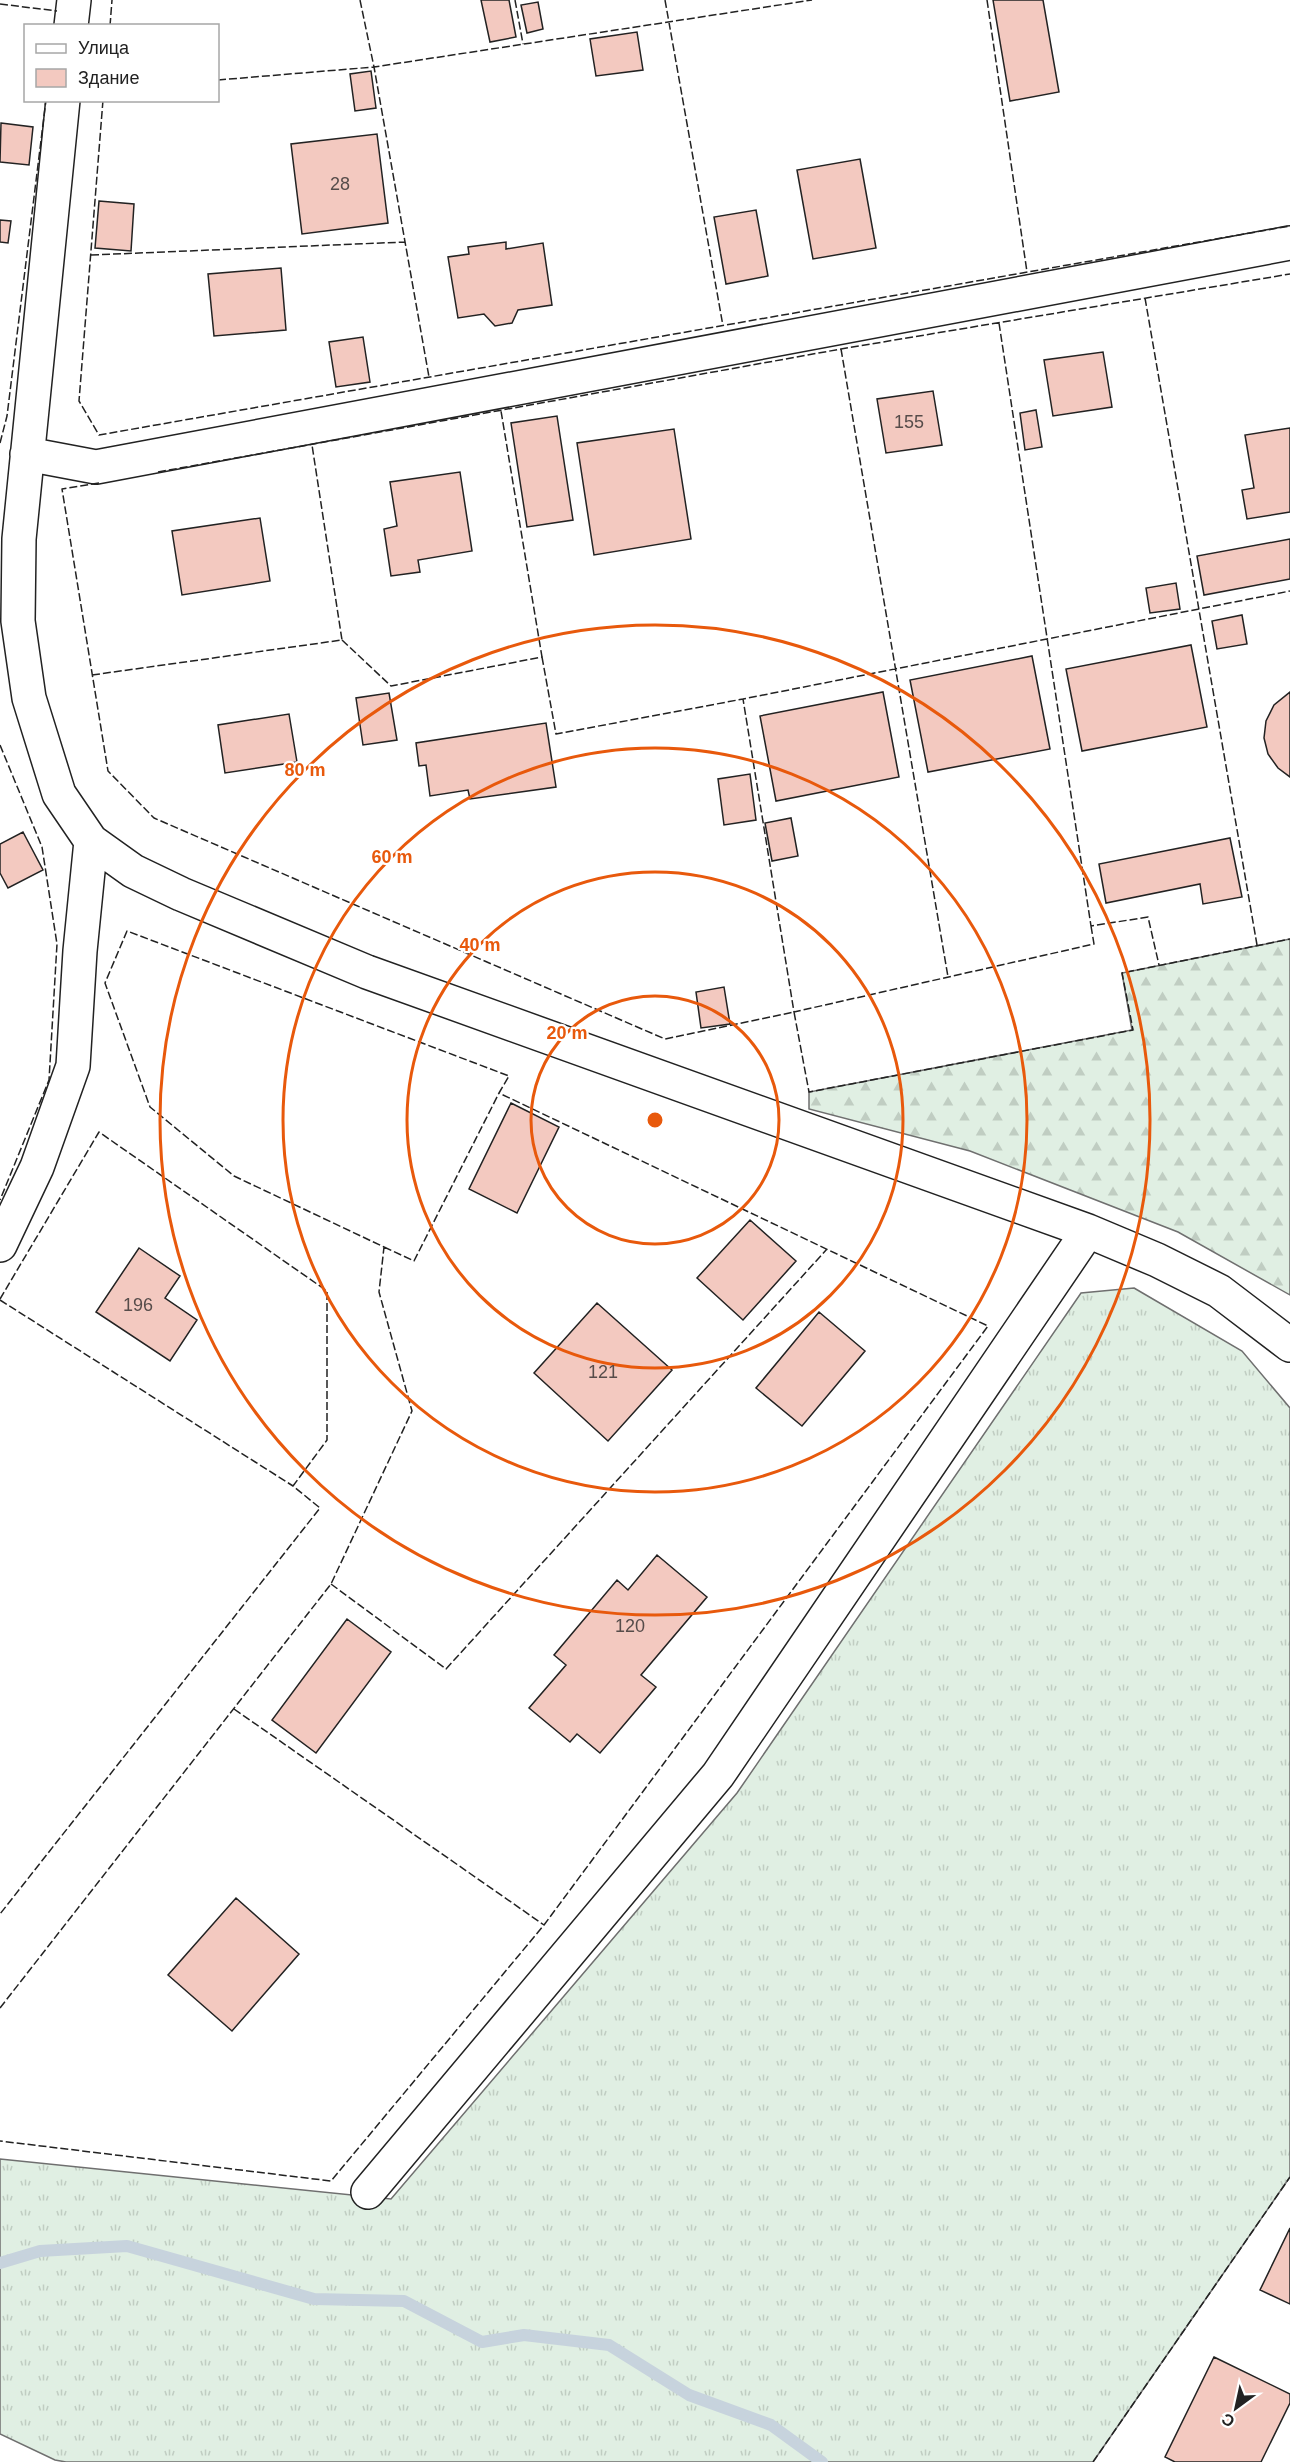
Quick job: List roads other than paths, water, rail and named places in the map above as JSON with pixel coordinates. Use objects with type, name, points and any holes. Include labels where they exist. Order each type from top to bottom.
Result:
[{"type":"street","points":[[71,24],[74,0]]},
{"type":"street","points":[[63,102],[27,454],[9,536],[29,698],[59,794],[91,841],[134,872],[367,972],[1088,1231],[1157,1260],[1219,1291],[1290,1345]]},
{"type":"street","points":[[27,454],[96,467],[1290,243]]},
{"type":"street","points":[[0,1245],[37,1167],[73,1066],[80,951],[91,841]]},
{"type":"street","points":[[369,2192],[718,1775],[1088,1231]]},
{"type":"waterway","points":[[0,2263],[40,2251],[127,2246],[314,2299],[404,2301],[482,2342],[524,2335],[609,2345],[689,2395],[771,2425],[822,2462]]}]
